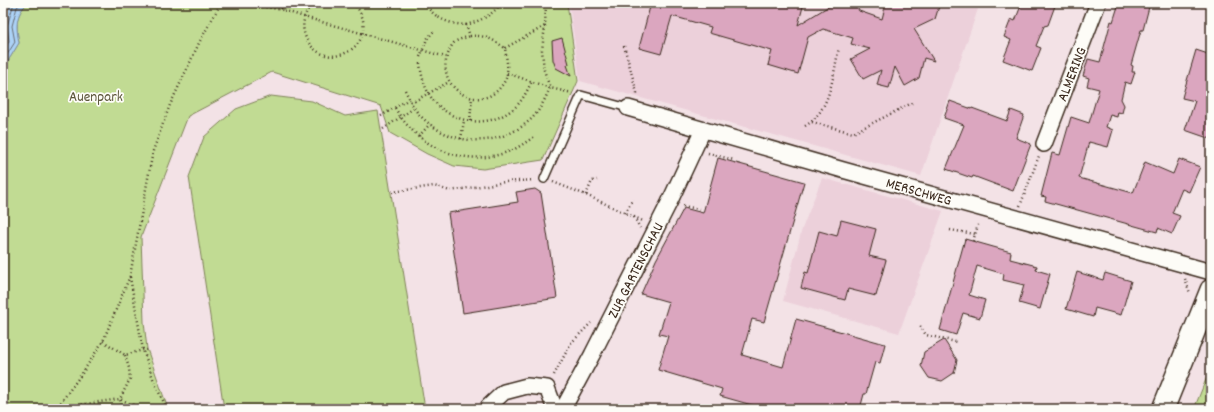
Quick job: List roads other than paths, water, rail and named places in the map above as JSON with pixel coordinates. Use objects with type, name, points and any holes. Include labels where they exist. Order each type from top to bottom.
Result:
[{"type":"main road","points":[[1163,409],[1211,290]]},
{"type":"street","name":"ALMERING","points":[[1044,144],[1098,3]]},
{"type":"street","name":"MERSCHWEG","points":[[629,108],[1211,272]]},
{"type":"street","name":"ZUR GARTENSCHAU","points":[[563,409],[656,228],[703,130]]},
{"type":"street","points":[[488,408],[504,392],[527,386],[547,388],[555,409]]},
{"type":"lane","points":[[544,179],[581,95],[629,108]]},
{"type":"water","points":[[3,3],[28,3],[19,16],[17,32],[19,43],[3,69]]},
{"type":"park label","name":"Auenpark","points":[[96,96]]}]
